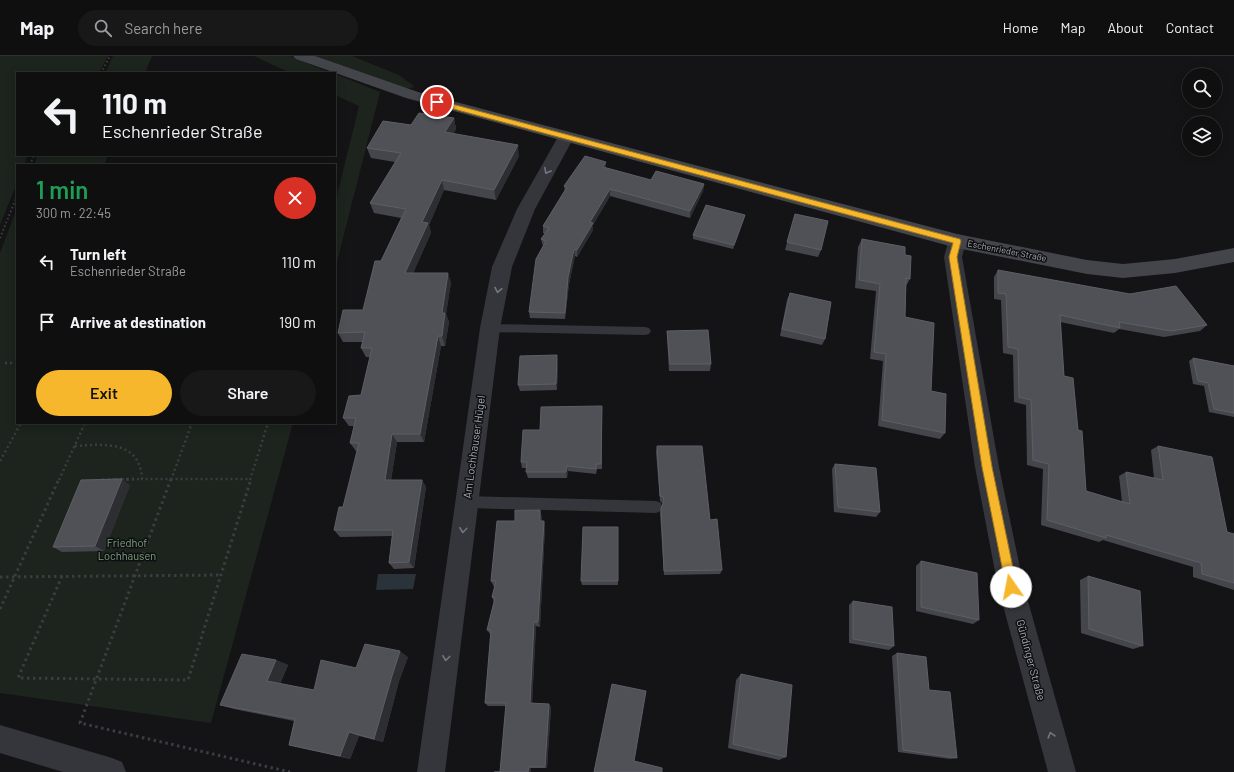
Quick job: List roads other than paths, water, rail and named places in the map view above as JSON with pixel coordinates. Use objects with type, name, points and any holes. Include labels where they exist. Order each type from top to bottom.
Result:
[{"type":"street","name":"Eschenrieder Straße","points":[[301,56],[412,95],[957,241],[1080,266],[1123,271],[1175,266],[1234,255]]},
{"type":"street","name":"Am Lochhauser Hügel","points":[[431,772],[490,328],[502,267],[526,209],[566,137]]},
{"type":"street","name":"Gündinger Straße","points":[[957,241],[953,257],[987,467],[1011,587],[1062,772]]},
{"type":"street","points":[[0,739],[112,772]]},
{"type":"lane","points":[[490,328],[645,331]]},
{"type":"lane","points":[[466,502],[656,507]]},
{"type":"park label","name":"Friedhof Lochhausen","points":[[127,549]]}]
